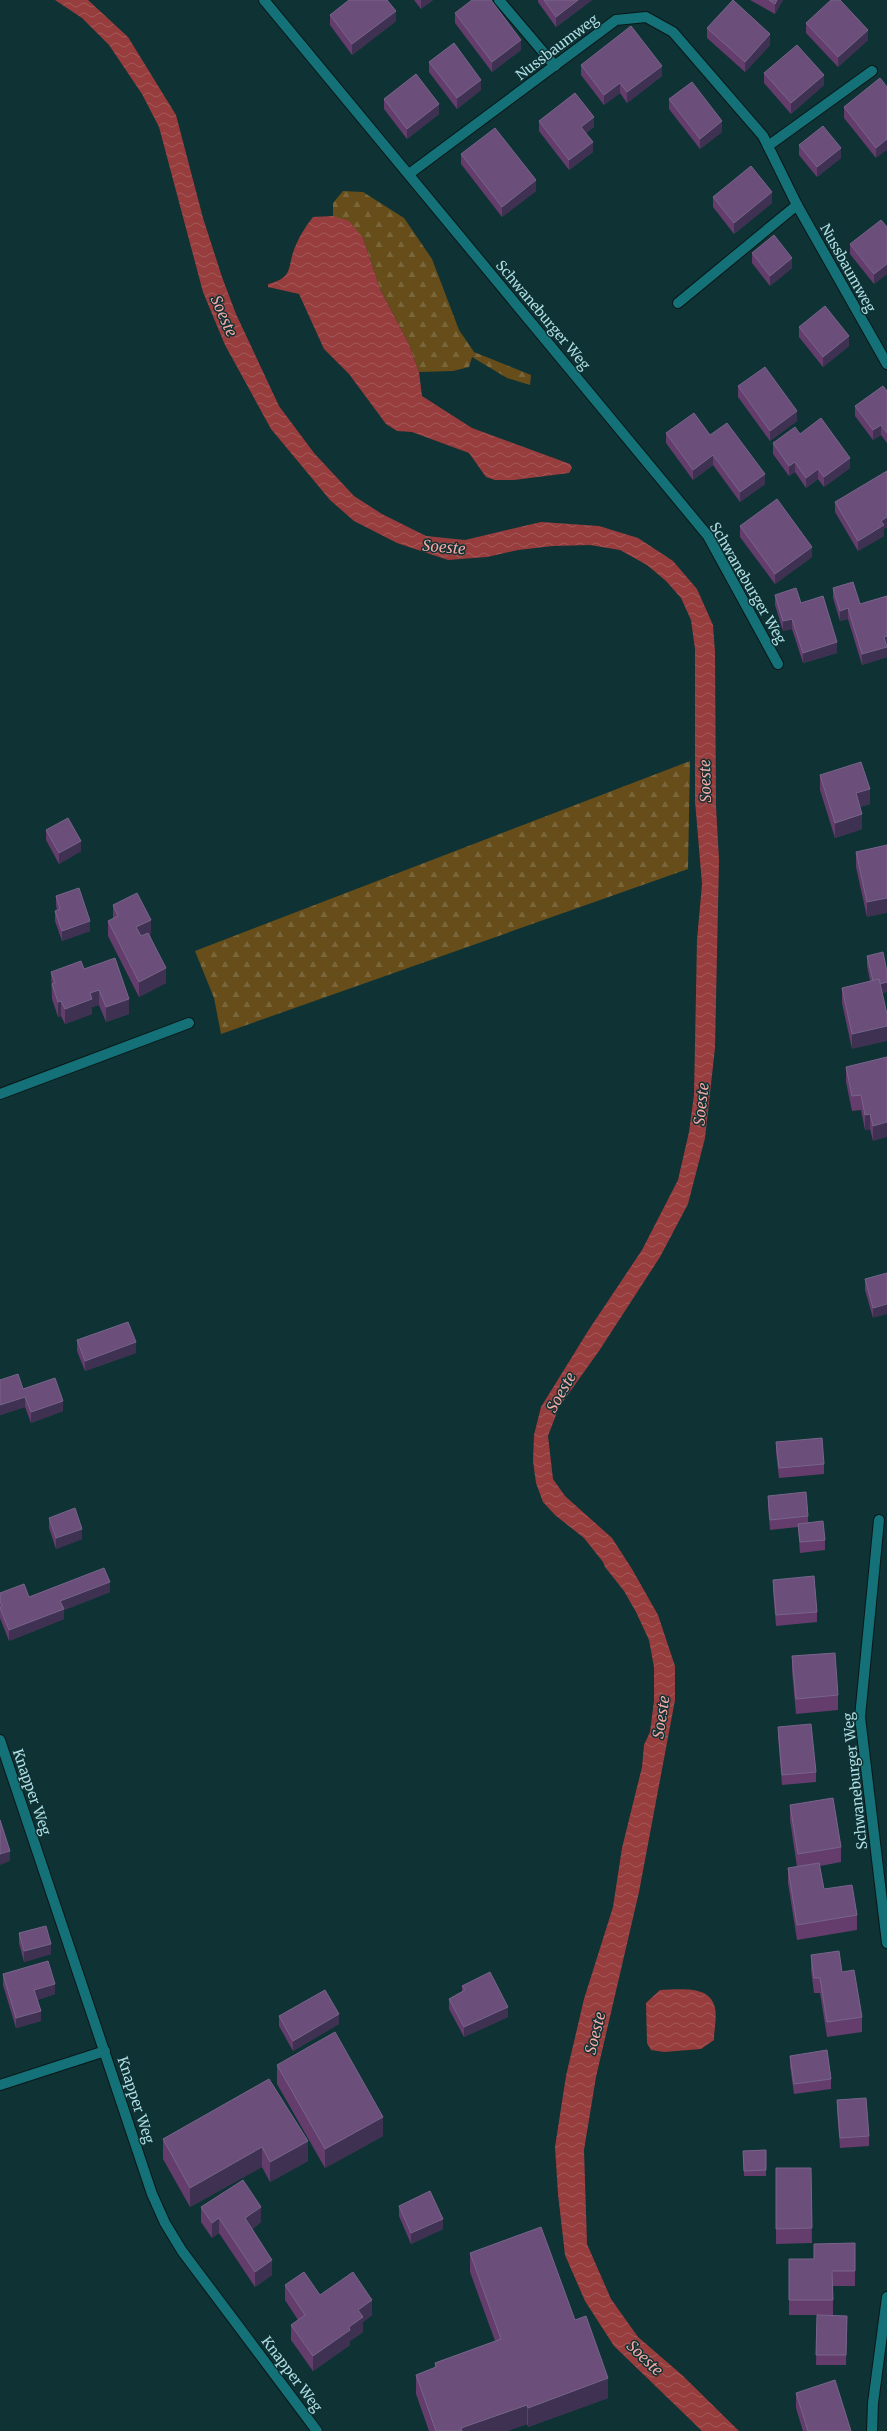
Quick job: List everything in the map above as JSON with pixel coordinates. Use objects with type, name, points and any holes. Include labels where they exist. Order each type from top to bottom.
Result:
[{"type":"street","name":"Schwaneburger Weg","points":[[264,0],[708,536],[778,664]]},
{"type":"street","points":[[499,0],[555,66]]},
{"type":"street","name":"Nussbaumweg","points":[[409,174],[616,20],[646,17],[673,32],[763,136],[797,205],[887,364]]},
{"type":"street","points":[[768,146],[872,71]]},
{"type":"street","points":[[678,303],[797,205]]},
{"type":"street","points":[[0,1094],[189,1023]]},
{"type":"street","name":"Schwaneburger Weg","points":[[880,1520],[860,1717],[887,1943]]},
{"type":"street","name":"Knapper Weg","points":[[0,1740],[152,2194],[165,2223],[182,2251],[316,2431]]},
{"type":"street","points":[[0,2085],[104,2051]]},
{"type":"street","points":[[872,2431],[873,2403],[887,2303]]},
{"type":"green space","points":[[343,191],[363,192],[404,218],[432,259],[459,330],[474,352],[531,375],[530,385],[507,378],[472,357],[469,367],[453,371],[419,372],[409,344],[381,291],[363,238],[333,216],[333,203]]},
{"type":"green space","points":[[690,761],[688,869],[221,1034],[214,998],[195,951]]},
{"type":"water","name":"Soeste","points":[[55,0],[88,0],[128,37],[176,115],[203,218],[222,277],[236,314],[279,406],[314,453],[354,496],[382,514],[426,536],[465,540],[541,522],[599,526],[638,538],[673,561],[697,589],[713,625],[715,652],[716,806],[719,860],[715,1048],[705,1138],[688,1204],[660,1257],[599,1351],[559,1407],[548,1436],[553,1479],[565,1496],[612,1538],[632,1569],[658,1615],[675,1666],[675,1700],[639,1892],[596,2077],[584,2150],[587,2244],[611,2299],[638,2337],[682,2375],[739,2431],[702,2431],[614,2346],[585,2301],[565,2255],[558,2194],[555,2147],[566,2076],[584,1999],[613,1907],[622,1848],[642,1767],[644,1745],[650,1732],[654,1701],[654,1667],[649,1640],[624,1591],[584,1538],[555,1515],[543,1502],[536,1483],[533,1461],[534,1435],[541,1407],[588,1331],[642,1250],[678,1180],[689,1132],[694,1095],[697,940],[702,884],[695,801],[695,649],[691,620],[681,598],[666,581],[647,565],[620,550],[590,545],[553,546],[518,550],[487,557],[448,560],[397,543],[354,521],[330,500],[271,429],[225,345],[203,292],[159,127],[142,94],[109,45],[82,18]]},
{"type":"water","points":[[333,216],[349,221],[363,238],[381,291],[409,344],[419,372],[422,396],[472,428],[570,464],[572,468],[569,473],[514,480],[495,480],[486,477],[469,453],[412,432],[397,431],[386,424],[349,374],[324,349],[299,294],[268,287],[268,284],[276,282],[286,275],[297,243],[313,217]]},
{"type":"water","points":[[684,1989],[707,1995],[712,2000],[716,2012],[714,2040],[701,2049],[664,2052],[651,2050],[647,2043],[646,2003],[660,1990]]},
{"type":"building","points":[[349,0],[387,0],[396,11],[352,44],[330,15]]},
{"type":"building","points":[[472,0],[491,0],[521,40],[492,62],[455,13]]},
{"type":"building","points":[[544,0],[578,0],[556,17]]},
{"type":"building","points":[[733,0],[770,34],[745,62],[707,28]]},
{"type":"building","points":[[769,0],[777,0],[775,4]]},
{"type":"building","points":[[831,0],[840,0],[868,30],[838,57],[806,23]]},
{"type":"building","points":[[631,26],[662,66],[627,92],[620,83],[604,95],[581,65]]},
{"type":"building","points":[[454,43],[481,80],[457,98],[429,62]]},
{"type":"building","points":[[797,45],[824,75],[791,103],[764,73]]},
{"type":"building","points":[[416,74],[439,104],[407,129],[384,99]]},
{"type":"building","points":[[880,78],[887,87],[887,139],[876,148],[844,107]]},
{"type":"building","points":[[692,82],[722,121],[700,139],[669,99]]},
{"type":"building","points":[[575,93],[594,117],[581,127],[593,142],[569,160],[539,121]]},
{"type":"building","points":[[823,126],[841,148],[817,167],[799,145]]},
{"type":"building","points":[[495,128],[536,180],[502,207],[461,154]]},
{"type":"building","points":[[751,166],[772,192],[734,223],[713,197]]},
{"type":"building","points":[[881,220],[887,227],[887,264],[874,274],[850,244]]},
{"type":"building","points":[[774,235],[792,258],[770,276],[752,253]]},
{"type":"building","points":[[825,306],[849,336],[823,357],[799,327]]},
{"type":"building","points":[[765,367],[797,411],[770,431],[738,386]]},
{"type":"building","points":[[883,386],[887,391],[887,433],[881,425],[873,430],[855,406]]},
{"type":"building","points":[[694,413],[710,435],[727,423],[765,474],[740,492],[713,455],[693,470],[666,433]]},
{"type":"building","points":[[821,418],[850,458],[824,477],[818,469],[806,478],[795,462],[789,466],[773,443],[795,427],[800,434]]},
{"type":"building","points":[[887,471],[887,517],[881,521],[884,525],[858,541],[835,502]]},
{"type":"building","points":[[777,499],[812,547],[775,574],[740,526]]},
{"type":"building","points":[[853,582],[860,604],[887,596],[887,636],[884,637],[887,647],[862,654],[848,608],[840,611],[833,588]]},
{"type":"building","points":[[796,588],[801,603],[823,596],[837,642],[803,653],[792,619],[783,621],[775,595]]},
{"type":"building","points":[[861,762],[870,789],[856,793],[862,814],[835,823],[820,775]]},
{"type":"building","points":[[68,818],[81,841],[59,853],[46,830]]},
{"type":"building","points":[[887,845],[887,898],[867,902],[856,852]]},
{"type":"building","points":[[79,888],[90,921],[62,931],[55,911],[60,909],[56,896]]},
{"type":"building","points":[[137,893],[151,920],[136,927],[141,936],[148,933],[166,968],[139,982],[108,921],[118,916],[113,905]]},
{"type":"building","points":[[883,952],[887,972],[887,982],[880,984],[879,979],[873,981],[867,956]]},
{"type":"building","points":[[115,958],[129,999],[106,1007],[99,990],[90,993],[92,999],[65,1009],[61,1001],[58,1002],[52,984],[55,983],[51,972],[81,961],[84,969]]},
{"type":"building","points":[[879,979],[887,1014],[887,1026],[852,1034],[842,988]]},
{"type":"building","points":[[887,1057],[887,1122],[873,1126],[870,1114],[865,1115],[861,1095],[852,1096],[846,1067]]},
{"type":"building","points":[[887,1273],[887,1304],[873,1308],[865,1279]]},
{"type":"building","points":[[128,1322],[136,1342],[85,1361],[77,1340]]},
{"type":"building","points":[[18,1374],[23,1389],[55,1378],[63,1401],[31,1412],[25,1397],[0,1405],[0,1380]]},
{"type":"building","points":[[822,1438],[824,1464],[779,1468],[776,1442]]},
{"type":"building","points":[[806,1492],[808,1516],[770,1520],[768,1496]]},
{"type":"building","points":[[75,1508],[82,1529],[56,1538],[49,1518]]},
{"type":"building","points":[[823,1521],[825,1540],[800,1542],[798,1524]]},
{"type":"building","points":[[104,1568],[110,1582],[60,1601],[64,1609],[9,1630],[0,1608],[2,1606],[0,1601],[0,1593],[24,1584],[29,1597]]},
{"type":"building","points":[[814,1576],[817,1612],[776,1615],[773,1580]]},
{"type":"building","points":[[835,1653],[838,1695],[796,1699],[792,1656]]},
{"type":"building","points":[[811,1724],[816,1772],[782,1775],[778,1727]]},
{"type":"building","points":[[833,1798],[841,1847],[798,1854],[790,1805]]},
{"type":"building","points":[[0,1820],[10,1851],[0,1854]]},
{"type":"building","points":[[819,1863],[824,1889],[852,1885],[857,1915],[797,1925],[788,1868]]},
{"type":"building","points":[[46,1926],[51,1944],[24,1951],[19,1933]]},
{"type":"building","points":[[839,1951],[842,1972],[854,1970],[862,2017],[827,2022],[820,1978],[814,1978],[811,1955]]},
{"type":"building","points":[[48,1961],[55,1984],[34,1990],[41,2011],[16,2018],[3,1974]]},
{"type":"building","points":[[490,1972],[508,2007],[464,2027],[449,1999],[465,1990],[462,1986]]},
{"type":"building","points":[[325,1990],[339,2014],[293,2041],[279,2016]]},
{"type":"building","points":[[335,2032],[383,2117],[325,2149],[277,2065]]},
{"type":"building","points":[[827,2050],[831,2079],[794,2084],[790,2056]]},
{"type":"building","points":[[269,2079],[308,2141],[270,2162],[262,2147],[190,2188],[163,2139]]},
{"type":"building","points":[[866,2098],[869,2136],[840,2138],[837,2100]]},
{"type":"building","points":[[766,2150],[766,2170],[744,2171],[743,2151]]},
{"type":"building","points":[[776,2168],[811,2168],[812,2228],[776,2229]]},
{"type":"building","points":[[243,2180],[261,2207],[245,2218],[272,2260],[255,2272],[219,2218],[212,2223],[201,2207]]},
{"type":"building","points":[[430,2191],[443,2219],[411,2233],[399,2206]]},
{"type":"building","points":[[541,2227],[575,2320],[586,2316],[608,2378],[528,2408],[527,2405],[461,2428],[462,2431],[436,2431],[416,2375],[436,2367],[435,2363],[501,2339],[470,2253]]},
{"type":"building","points":[[855,2243],[855,2271],[832,2271],[833,2300],[789,2300],[789,2259],[814,2259],[814,2244]]},
{"type":"building","points":[[304,2272],[320,2295],[353,2272],[372,2300],[358,2310],[363,2317],[349,2327],[350,2330],[313,2356],[291,2325],[305,2315],[285,2285]]},
{"type":"building","points":[[817,2315],[847,2316],[846,2355],[816,2355]]},
{"type":"building","points":[[835,2380],[851,2431],[808,2431],[796,2393]]}]
